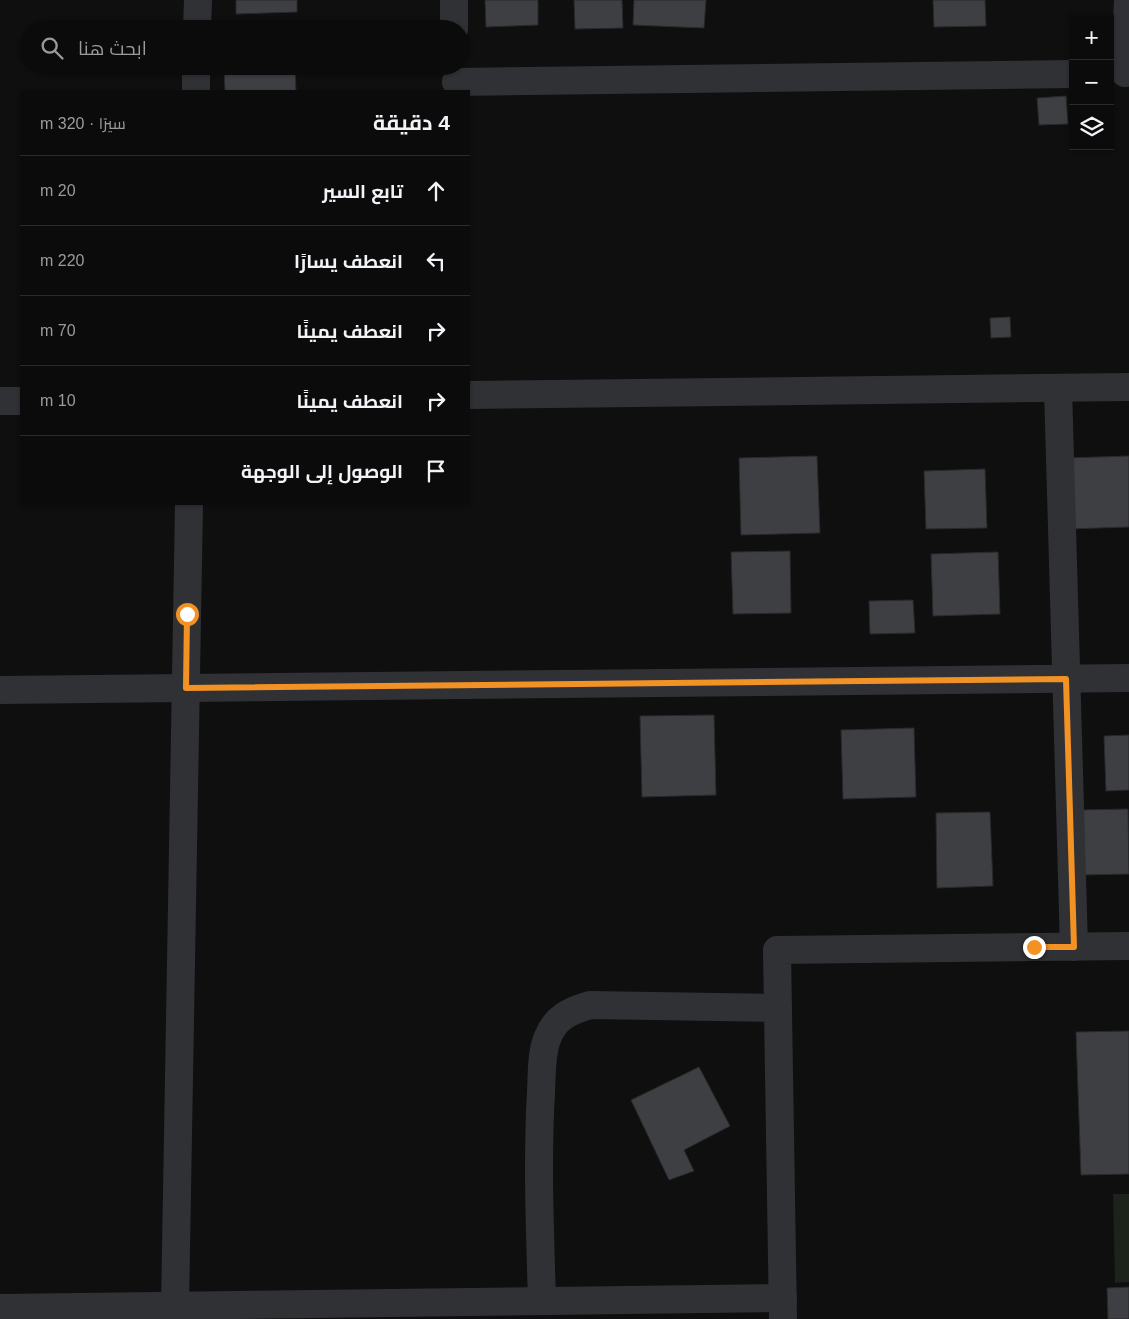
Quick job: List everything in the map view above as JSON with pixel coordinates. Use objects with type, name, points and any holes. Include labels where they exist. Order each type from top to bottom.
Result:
[{"type":"street","points":[[197,20],[198,0]]},
{"type":"street","points":[[454,0],[454,20]]},
{"type":"street","points":[[1122,73],[1128,0]]},
{"type":"street","points":[[455,80],[1069,74]]},
{"type":"street","points":[[196,75],[196,90]]},
{"type":"street","points":[[1058,388],[1074,947]]},
{"type":"street","points":[[470,395],[1129,388]]},
{"type":"street","points":[[0,401],[20,401]]},
{"type":"street","points":[[175,1306],[189,505]]},
{"type":"street","points":[[0,690],[1129,678]]},
{"type":"street","points":[[0,1308],[175,1306],[510,1310],[542,1301],[783,1309],[777,950],[1129,946]]},
{"type":"street","points":[[542,1301],[539,1132],[547,1038],[558,1021],[569,1011],[590,1005],[778,1008]]},
{"type":"shaded area","points":[[1113,1194],[1129,1194],[1129,1282],[1115,1283]]},
{"type":"building","points":[[236,0],[297,0],[297,12],[236,14]]},
{"type":"building","points":[[485,0],[538,0],[538,25],[486,27]]},
{"type":"building","points":[[574,0],[622,0],[623,28],[575,29]]},
{"type":"building","points":[[634,0],[706,0],[704,28],[633,25]]},
{"type":"building","points":[[933,0],[985,0],[986,26],[934,27]]},
{"type":"building","points":[[224,75],[295,75],[296,90],[225,90]]},
{"type":"building","points":[[1066,96],[1068,124],[1039,125],[1037,98]]},
{"type":"building","points":[[1010,317],[1011,337],[991,338],[990,318]]},
{"type":"building","points":[[817,456],[820,533],[741,535],[739,458]]},
{"type":"building","points":[[1129,456],[1129,527],[1068,529],[1066,458]]},
{"type":"building","points":[[985,469],[987,528],[926,529],[924,471]]},
{"type":"building","points":[[790,551],[791,613],[733,614],[731,552]]},
{"type":"building","points":[[998,552],[1000,614],[933,616],[931,554]]},
{"type":"building","points":[[913,600],[915,633],[870,634],[869,601]]},
{"type":"building","points":[[714,715],[716,795],[642,797],[640,716]]},
{"type":"building","points":[[914,728],[916,797],[843,799],[841,730]]},
{"type":"building","points":[[1129,735],[1129,790],[1106,791],[1104,736]]},
{"type":"building","points":[[1128,809],[1129,874],[1083,875],[1081,810]]},
{"type":"building","points":[[990,812],[993,886],[937,888],[936,813]]},
{"type":"building","points":[[1129,1031],[1129,1174],[1081,1175],[1076,1032]]},
{"type":"building","points":[[699,1067],[730,1126],[684,1150],[694,1171],[669,1180],[631,1100]]},
{"type":"building","points":[[1129,1287],[1129,1319],[1108,1319],[1107,1288]]},
{"type":"route","points":[[187,614],[186,688],[1066,679],[1074,947],[1034,947]]}]
